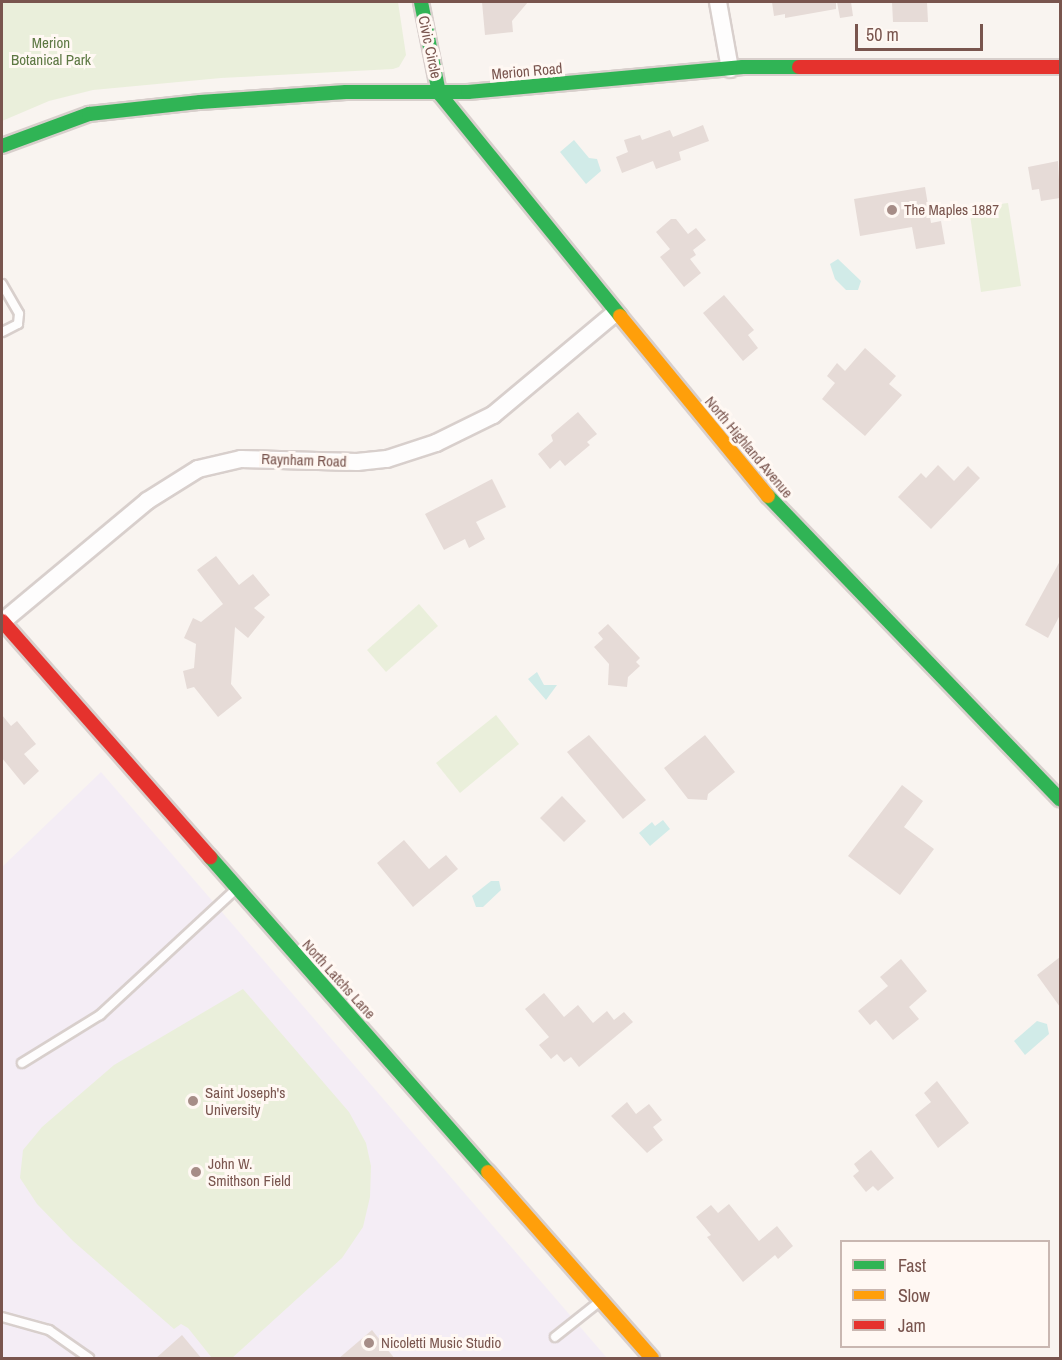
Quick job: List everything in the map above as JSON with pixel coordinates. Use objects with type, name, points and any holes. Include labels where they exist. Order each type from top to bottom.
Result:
[{"type":"street","name":"Civic Circle","points":[[421,2],[439,93]]},
{"type":"street","points":[[718,2],[730,69]]},
{"type":"street","name":"Merion Road","points":[[2,146],[60,122],[114,110],[346,92],[439,93],[730,69],[857,64],[1060,67]]},
{"type":"street","name":"North Highland Avenue","points":[[439,93],[615,313],[783,513],[1060,799]]},
{"type":"street","name":"Raynham Road","points":[[2,622],[147,501],[198,470],[241,459],[357,462],[387,459],[436,443],[493,415],[615,313]]},
{"type":"street","name":"North Latchs Lane","points":[[2,622],[235,890],[652,1359]]},
{"type":"lane","points":[[2,284],[19,314],[18,324],[2,332]]},
{"type":"lane","points":[[22,1063],[100,1015],[235,890]]},
{"type":"lane","points":[[555,1337],[601,1300]]},
{"type":"lane","points":[[2,1317],[49,1330],[89,1359]]},
{"type":"shaded area","name":"Saint Joseph's University","points":[[101,772],[607,1358],[2,1358],[2,867]]},
{"type":"green space","name":"Merion Botanical Park","points":[[2,2],[398,2],[406,55],[399,67],[393,69],[221,78],[93,90],[49,101],[2,121]]},
{"type":"green space","points":[[1008,203],[1021,286],[981,292],[969,208]]},
{"type":"green space","points":[[419,604],[438,626],[386,672],[367,650]]},
{"type":"green space","points":[[496,715],[519,744],[460,793],[436,763]]},
{"type":"green space","name":"John W. Smithson Field","points":[[243,989],[349,1112],[366,1143],[371,1166],[370,1197],[363,1227],[342,1258],[232,1358],[212,1358],[188,1328],[181,1324],[174,1329],[73,1241],[37,1204],[20,1178],[23,1150],[42,1127],[114,1065]]},
{"type":"water","points":[[574,140],[589,158],[597,159],[601,171],[586,184],[560,152]]},
{"type":"water","points":[[838,259],[861,281],[858,290],[846,290],[835,279],[830,264]]},
{"type":"water","points":[[537,672],[544,685],[557,685],[546,700],[528,679]]},
{"type":"water","points":[[663,820],[670,829],[650,846],[639,833],[652,822],[655,826]]},
{"type":"water","points":[[491,881],[499,881],[501,890],[483,907],[476,907],[472,896]]},
{"type":"water","points":[[1037,1021],[1047,1024],[1049,1034],[1025,1055],[1014,1041]]},
{"type":"building","points":[[482,2],[528,2],[512,21],[513,32],[485,35]]},
{"type":"building","points":[[772,2],[836,2],[836,9],[785,18],[785,14],[774,16]]},
{"type":"building","points":[[837,2],[851,2],[853,16],[840,18]]},
{"type":"building","points":[[892,2],[927,2],[928,22],[893,22]]},
{"type":"building","points":[[703,125],[709,141],[679,152],[681,160],[656,169],[653,161],[622,173],[616,157],[628,152],[624,140],[640,135],[642,140],[670,130],[673,137]]},
{"type":"building","points":[[1058,161],[1060,198],[1041,201],[1039,189],[1032,190],[1028,167]]},
{"type":"building","name":"The Maples 1887","points":[[925,187],[931,223],[941,221],[945,244],[916,249],[912,227],[860,236],[854,199]]},
{"type":"building","points":[[671,219],[676,219],[688,234],[696,228],[706,240],[693,250],[696,255],[690,259],[701,273],[684,287],[660,257],[670,249],[656,232]]},
{"type":"building","points":[[724,295],[754,330],[748,335],[758,348],[743,361],[703,313]]},
{"type":"building","points":[[865,348],[896,376],[889,384],[902,395],[865,436],[822,399],[835,383],[827,376],[837,363],[845,371]]},
{"type":"building","points":[[578,412],[597,434],[587,442],[590,445],[565,466],[560,460],[550,469],[538,454],[553,441],[551,435]]},
{"type":"building","points":[[938,465],[954,481],[968,466],[980,478],[931,529],[898,497],[921,473],[926,478]]},
{"type":"building","points":[[492,479],[506,507],[476,522],[485,539],[469,548],[465,539],[444,550],[425,514]]},
{"type":"building","points":[[216,556],[239,585],[253,574],[270,595],[254,608],[265,617],[248,638],[235,627],[231,684],[242,698],[218,717],[194,687],[187,689],[183,671],[194,668],[196,644],[184,638],[193,618],[201,622],[223,604],[197,570]]},
{"type":"building","points":[[1060,561],[1060,615],[1048,638],[1025,625]]},
{"type":"building","points":[[608,624],[640,658],[636,662],[640,666],[628,677],[627,687],[608,685],[609,664],[594,647],[603,639],[598,633]]},
{"type":"building","points":[[2,715],[11,726],[17,721],[36,744],[24,754],[39,771],[24,785],[2,758]]},
{"type":"building","points":[[589,735],[646,800],[623,819],[567,752]]},
{"type":"building","points":[[705,735],[735,772],[708,794],[707,800],[688,799],[664,768]]},
{"type":"building","points":[[902,785],[923,801],[904,827],[934,849],[900,895],[848,856]]},
{"type":"building","points":[[562,796],[586,821],[564,842],[540,818]]},
{"type":"building","points":[[404,840],[429,869],[446,855],[458,869],[413,907],[377,863]]},
{"type":"building","points":[[1060,957],[1060,1007],[1037,975]]},
{"type":"building","points":[[901,959],[927,991],[909,1007],[919,1019],[893,1040],[876,1020],[870,1025],[858,1011],[888,986],[880,977]]},
{"type":"building","points":[[544,993],[564,1017],[578,1005],[593,1023],[607,1011],[614,1020],[624,1012],[633,1022],[579,1067],[571,1057],[564,1062],[557,1054],[551,1059],[539,1045],[549,1037],[525,1009]]},
{"type":"building","points":[[937,1081],[969,1123],[938,1148],[915,1115],[931,1102],[924,1093]]},
{"type":"building","points":[[627,1102],[636,1114],[649,1104],[662,1120],[653,1127],[663,1140],[647,1153],[611,1116]]},
{"type":"building","points":[[871,1150],[894,1178],[878,1191],[873,1186],[866,1192],[853,1176],[859,1171],[854,1164]]},
{"type":"building","points":[[729,1204],[759,1241],[777,1226],[793,1246],[778,1259],[775,1255],[743,1282],[707,1237],[711,1235],[696,1217],[711,1205],[718,1213]]},
{"type":"building","name":"Nicoletti Music Studio","points":[[372,1330],[395,1359],[338,1359]]},
{"type":"building","points":[[182,1335],[202,1359],[155,1359]]},
{"type":"traffic: fast","points":[[421,2],[439,93],[620,316]]},
{"type":"traffic: fast","points":[[2,146],[89,114],[200,102],[346,92],[468,92],[743,67],[799,67]]},
{"type":"traffic: fast","points":[[768,496],[1060,799]]},
{"type":"traffic: fast","points":[[210,857],[488,1172]]},
{"type":"traffic: slow","points":[[620,316],[768,496]]},
{"type":"traffic: slow","points":[[488,1172],[652,1358]]},
{"type":"traffic: jam","points":[[799,67],[1060,67]]},
{"type":"traffic: jam","points":[[2,621],[210,857]]},
{"type":"place","name":"The Maples 1887","points":[[892,210]]},
{"type":"place","name":"Saint Joseph's University","points":[[193,1101]]},
{"type":"place","name":"John W. Smithson Field","points":[[196,1172]]},
{"type":"place","name":"Nicoletti Music Studio","points":[[369,1343]]}]
